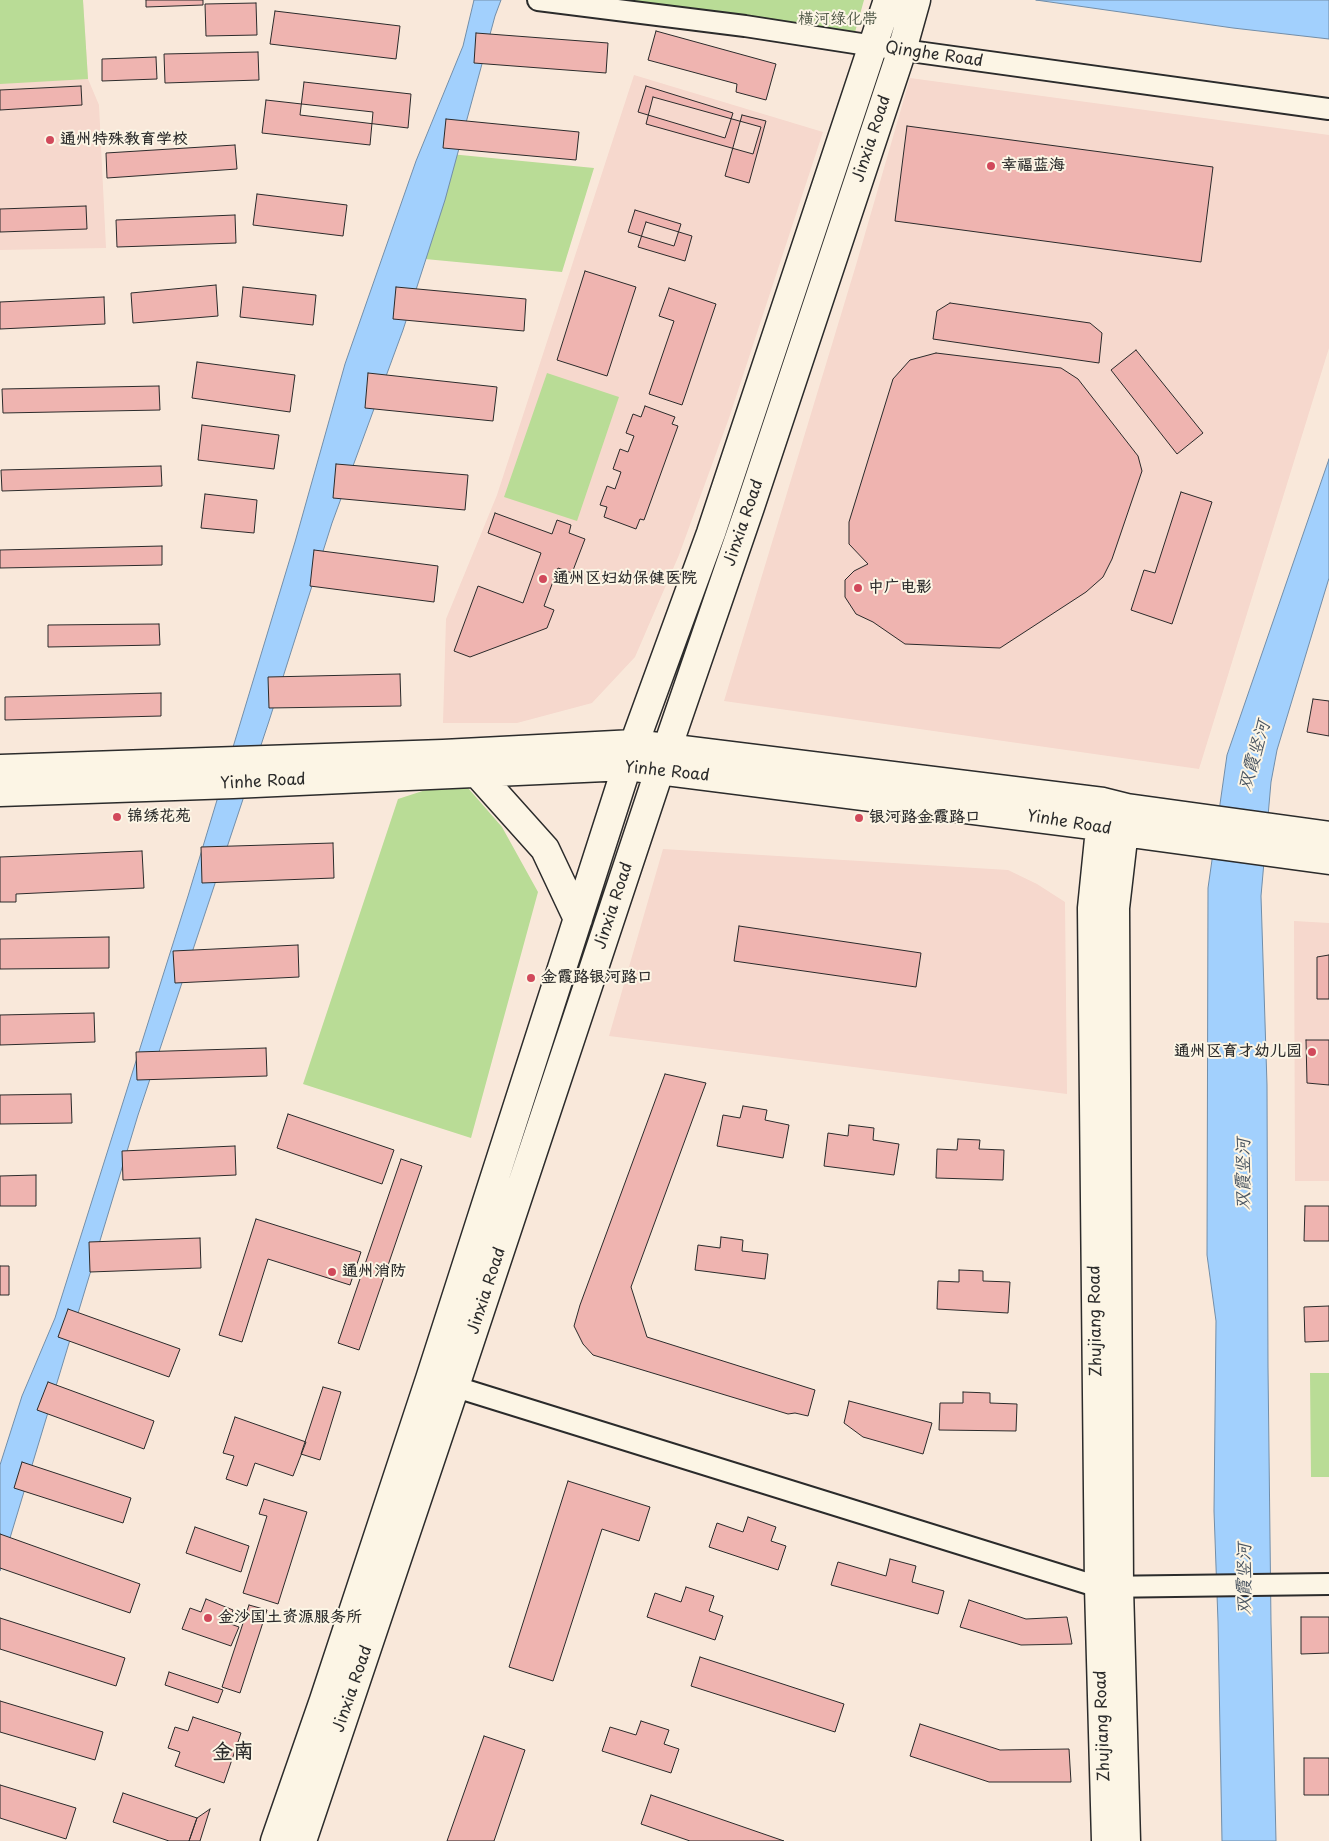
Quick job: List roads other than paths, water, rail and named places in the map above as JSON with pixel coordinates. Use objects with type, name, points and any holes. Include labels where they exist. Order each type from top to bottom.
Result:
[{"type":"main road","name":"Jinxia Road","points":[[302,1841],[442,1383],[578,919],[630,755],[711,533],[888,0]]},
{"type":"main road","name":"Jinxia Road","points":[[275,1841],[324,1700],[442,1383],[664,759],[902,50],[916,0]]},
{"type":"main road","name":"Yinhe Road","points":[[0,769],[443,754],[630,755],[1113,817],[1311,849],[1329,836]]},
{"type":"main road","name":"Yinhe Road","points":[[0,792],[476,772],[630,755]]},
{"type":"main road","points":[[476,772],[545,849],[578,919]]},
{"type":"main road","name":"Zhujiang Road","points":[[1106,1841],[1109,1587],[1092,908],[1113,817]]},
{"type":"main road","name":"Zhujiang Road","points":[[1109,1587],[1126,1841]]},
{"type":"street","name":"Qinghe Road","points":[[538,0],[746,26],[902,50],[1329,109]]},
{"type":"street","points":[[442,1383],[1109,1587],[1329,1584]]},
{"type":"water","points":[[474,0],[501,0],[445,200],[403,330],[332,523],[269,721],[138,1115],[0,1571],[0,1465],[22,1396],[55,1318],[188,896],[295,542],[345,364],[416,161],[463,46]]},
{"type":"water","points":[[1036,0],[1329,0],[1329,39],[1233,28]]},
{"type":"water","name":"双霞竖河","points":[[1329,459],[1329,578],[1277,750],[1271,782],[1261,896],[1267,1085],[1271,1623],[1276,1841],[1222,1841],[1214,1511],[1216,1321],[1207,1255],[1208,888],[1227,755]]},
{"type":"place","name":"通州特殊教育学校","points":[[50,140]]},
{"type":"place","name":"幸福蓝海","points":[[991,166]]},
{"type":"place","name":"通州区妇幼保健医院","points":[[543,579]]},
{"type":"place","name":"中广电影","points":[[858,588]]},
{"type":"place","name":"锦绣花苑","points":[[117,817]]},
{"type":"place","name":"银河路金霞路口","points":[[859,818]]},
{"type":"place","name":"金霞路银河路口","points":[[531,978]]},
{"type":"place","name":"通州区育才幼儿园","points":[[1312,1052]]},
{"type":"place","name":"通州消防","points":[[332,1272]]},
{"type":"place","name":"金沙国土资源服务所","points":[[208,1618]]},
{"type":"district","name":"金南","points":[[233,1752]]},
{"type":"park label","name":"横河绿化带","points":[[838,20]]}]
